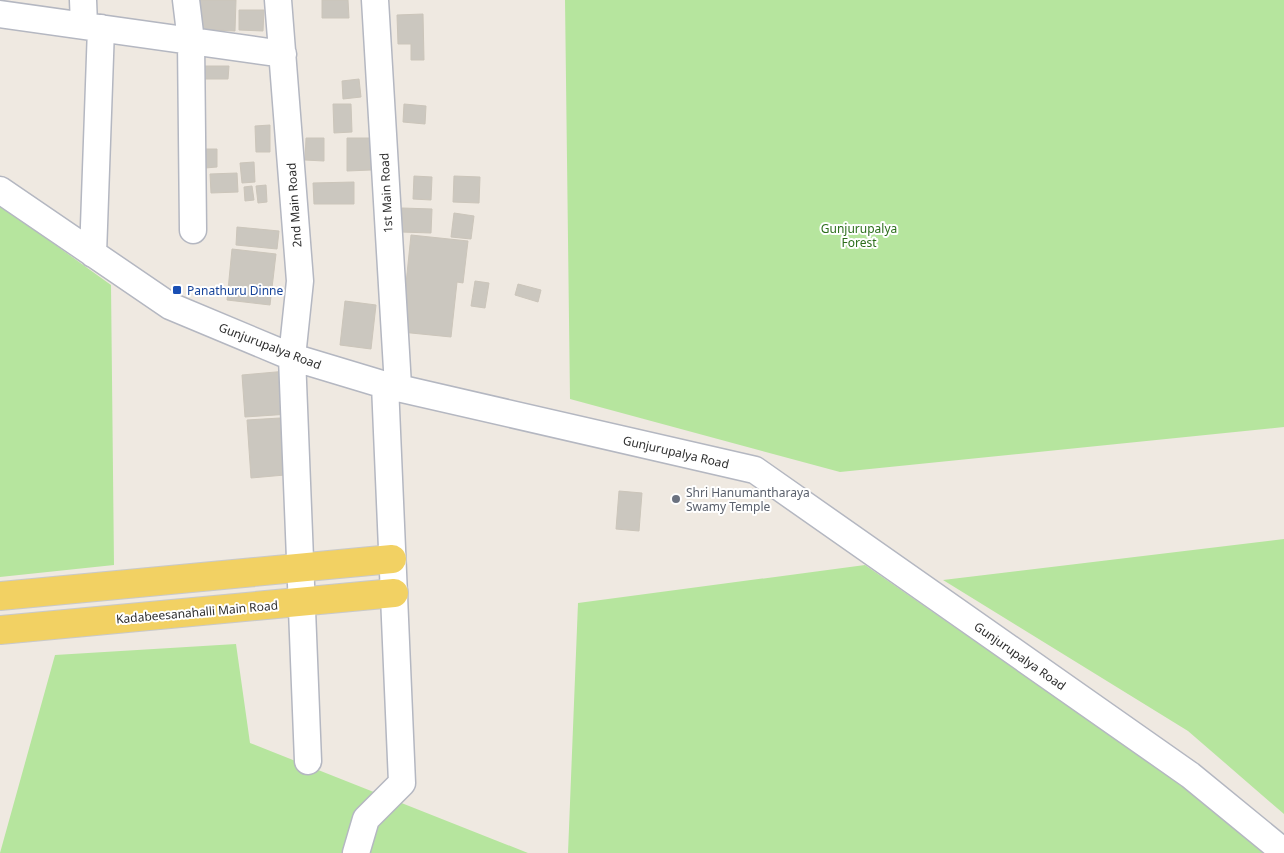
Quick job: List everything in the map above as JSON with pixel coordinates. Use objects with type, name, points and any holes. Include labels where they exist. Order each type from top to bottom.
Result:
[{"type":"main road","points":[[0,596],[392,559]]},
{"type":"main road","name":"Kadabeesanahalli Main Road","points":[[0,630],[394,593]]},
{"type":"street","points":[[186,0],[191,41],[193,230]]},
{"type":"street","name":"2nd Main Road","points":[[278,0],[300,281],[292,357],[308,761]]},
{"type":"street","name":"1st Main Road","points":[[356,853],[366,819],[402,783],[392,559],[391,385],[375,0]]},
{"type":"street","points":[[0,14],[89,18],[191,41],[283,54]]},
{"type":"street","points":[[89,18],[93,254]]},
{"type":"street","name":"Gunjurupalya Road","points":[[0,190],[170,306],[292,357],[391,385],[755,470],[1190,775],[1284,852]]},
{"type":"green space","name":"Gunjurupalya Forest","points":[[565,0],[1284,0],[1284,427],[840,472],[570,399]]},
{"type":"green space","points":[[0,205],[111,285],[114,565],[0,577]]},
{"type":"green space","points":[[1284,539],[1284,814],[1188,731],[943,580]]},
{"type":"green space","points":[[865,565],[1177,781],[1266,853],[568,853],[578,603]]},
{"type":"green space","points":[[236,644],[250,743],[528,853],[0,853],[55,655]]},
{"type":"building","points":[[193,0],[236,0],[235,31],[191,29]]},
{"type":"building","points":[[322,0],[348,0],[349,18],[322,18]]},
{"type":"building","points":[[239,10],[264,10],[263,31],[239,30]]},
{"type":"building","points":[[423,14],[424,60],[411,60],[411,44],[398,44],[397,15]]},
{"type":"building","points":[[199,66],[229,66],[228,79],[199,79]]},
{"type":"building","points":[[359,79],[361,97],[343,99],[342,81]]},
{"type":"building","points":[[333,104],[351,104],[352,132],[334,133]]},
{"type":"building","points":[[404,104],[426,106],[425,124],[403,122]]},
{"type":"building","points":[[270,125],[270,152],[256,152],[255,126]]},
{"type":"building","points":[[306,138],[324,138],[324,161],[305,160]]},
{"type":"building","points":[[347,138],[371,138],[371,170],[347,171]]},
{"type":"building","points":[[205,149],[217,149],[217,167],[205,168]]},
{"type":"building","points":[[254,162],[255,182],[242,183],[240,163]]},
{"type":"building","points":[[237,173],[238,192],[211,193],[210,174]]},
{"type":"building","points":[[414,176],[432,177],[431,200],[413,199]]},
{"type":"building","points":[[454,176],[480,177],[479,203],[453,202]]},
{"type":"building","points":[[354,182],[354,204],[314,204],[313,183]]},
{"type":"building","points":[[266,185],[267,202],[258,203],[256,186]]},
{"type":"building","points":[[252,186],[254,200],[245,201],[244,187]]},
{"type":"building","points":[[402,208],[432,209],[431,233],[401,232]]},
{"type":"building","points":[[454,213],[474,216],[471,239],[451,237]]},
{"type":"building","points":[[237,227],[279,231],[277,249],[236,245]]},
{"type":"building","points":[[411,235],[468,241],[463,283],[457,282],[451,337],[401,332]]},
{"type":"building","points":[[232,249],[276,254],[270,305],[227,300]]},
{"type":"building","points":[[475,281],[489,283],[485,308],[471,306]]},
{"type":"building","points":[[518,284],[541,290],[538,302],[515,295]]},
{"type":"building","points":[[345,301],[376,305],[371,349],[340,345]]},
{"type":"building","points":[[287,371],[290,414],[245,417],[242,375]]},
{"type":"building","points":[[280,418],[285,475],[251,478],[247,420]]},
{"type":"building","points":[[619,491],[642,493],[639,531],[616,529]]},
{"type":"place","name":"Panathuru Dinne","points":[[177,290]]},
{"type":"place","name":"Shri Hanumantharaya Swamy Temple","points":[[676,499]]}]
